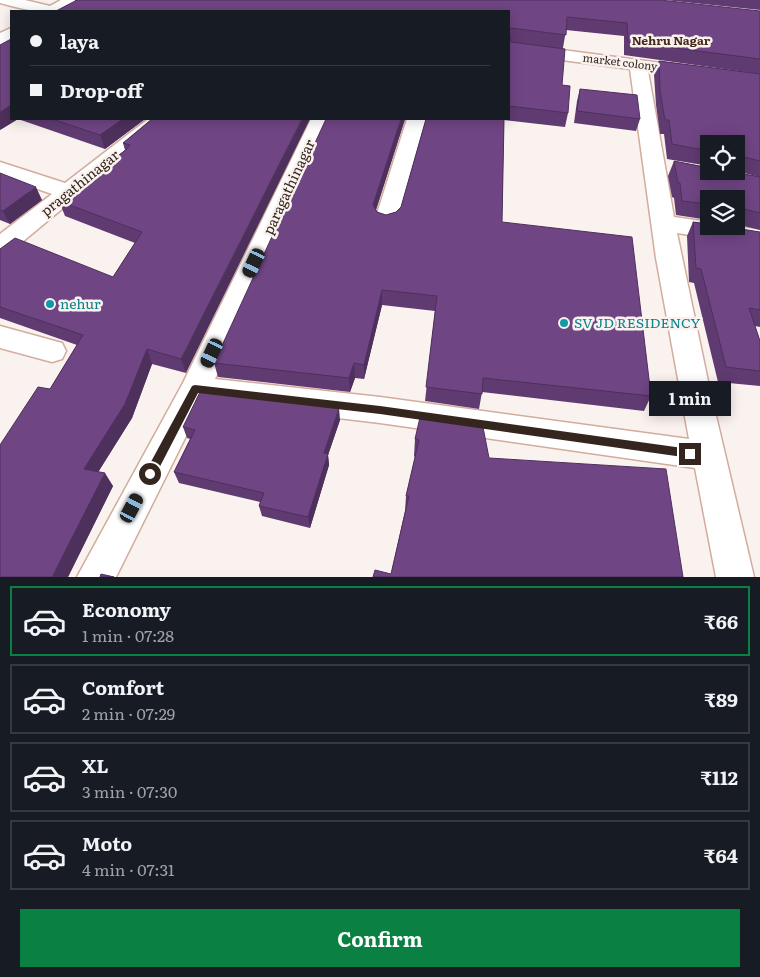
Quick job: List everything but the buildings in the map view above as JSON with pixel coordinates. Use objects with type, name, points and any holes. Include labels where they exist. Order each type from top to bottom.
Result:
[{"type":"street","points":[[5,0],[48,10]]},
{"type":"street","points":[[54,10],[73,0]]},
{"type":"street","name":"market colony","points":[[510,48],[675,69]]},
{"type":"street","points":[[638,64],[651,164],[735,577]]},
{"type":"street","name":"pragathinagar","points":[[0,247],[159,120]]},
{"type":"street","name":"paragathinagar","points":[[96,577],[195,389],[321,120]]},
{"type":"street","points":[[387,220],[417,120]]},
{"type":"street","points":[[651,164],[678,169]]},
{"type":"street","points":[[0,169],[68,192]]},
{"type":"street","points":[[663,223],[760,238]]},
{"type":"street","points":[[0,337],[52,351]]},
{"type":"street","points":[[195,389],[380,410],[709,456]]},
{"type":"place","name":"nehur","points":[[50,304]]},
{"type":"place","name":"SV JD RESIDENCY","points":[[564,323]]},
{"type":"district","name":"Nehru Nagar","points":[[671,41]]},
{"type":"route","points":[[150,474],[195,389],[380,410],[690,454]]}]
